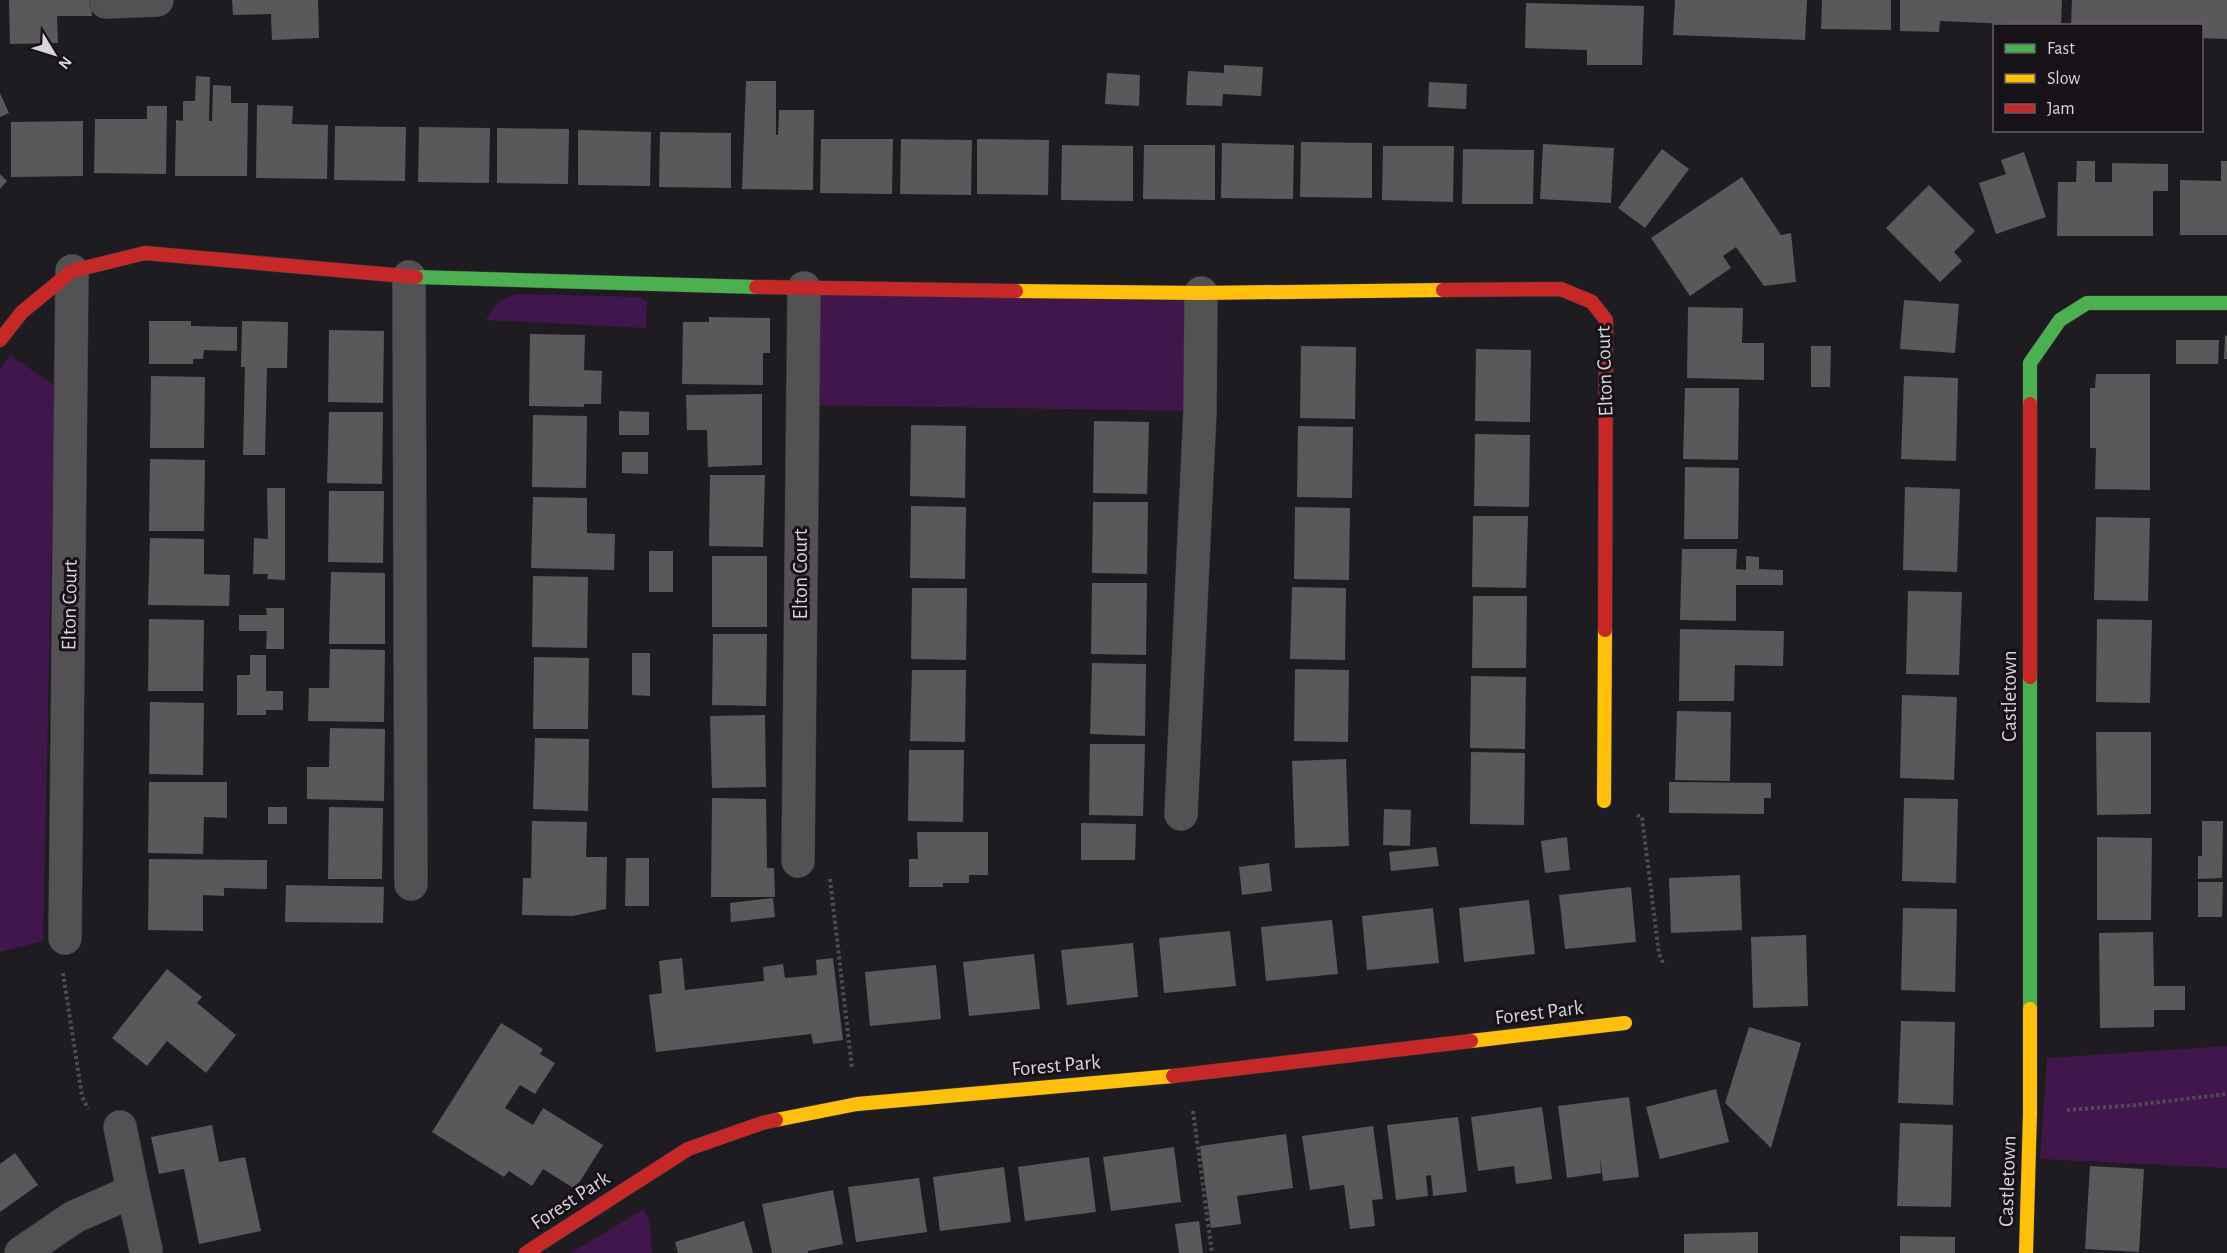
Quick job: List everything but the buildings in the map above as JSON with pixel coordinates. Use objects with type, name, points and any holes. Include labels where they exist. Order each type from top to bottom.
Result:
[{"type":"street","points":[[106,2],[157,0]]},
{"type":"street","name":"Elton Court","points":[[0,340],[22,312],[72,271],[145,253],[409,277],[804,288],[1201,293],[1561,289],[1592,302],[1606,320],[1604,801]]},
{"type":"street","name":"Elton Court","points":[[65,938],[72,271]]},
{"type":"street","points":[[409,277],[411,884]]},
{"type":"street","name":"Elton Court","points":[[798,861],[804,288]]},
{"type":"street","points":[[1181,814],[1200,411],[1201,293]]},
{"type":"street","name":"Castletown","points":[[2026,1253],[2030,1113],[2030,363],[2060,320],[2087,303],[2227,303]]},
{"type":"street","name":"Forest Park","points":[[526,1253],[688,1149],[762,1123],[857,1104],[1190,1074],[1625,1023]]},
{"type":"street","points":[[121,1132],[146,1251]]},
{"type":"street","points":[[21,1253],[74,1217],[133,1191]]},
{"type":"path","points":[[1604,801],[1642,817],[1659,954],[1664,965]]},
{"type":"path","points":[[798,861],[828,862],[857,1104]]},
{"type":"path","points":[[65,938],[61,964],[82,1096],[96,1124],[121,1132]]},
{"type":"path","points":[[1190,1074],[1212,1253]]},
{"type":"path","points":[[2030,1113],[2135,1105],[2227,1094]]},
{"type":"shaded area","points":[[804,288],[1201,293],[1200,411],[802,405]]},
{"type":"shaded area","points":[[520,294],[639,297],[647,301],[646,328],[486,320],[500,302]]},
{"type":"shaded area","points":[[10,355],[55,386],[43,941],[0,952],[0,370]]},
{"type":"shaded area","points":[[2227,1046],[2227,1168],[2040,1159],[2047,1058]]},
{"type":"shaded area","points":[[644,1209],[650,1224],[652,1253],[571,1253]]},
{"type":"traffic: fast","points":[[416,277],[756,287]]},
{"type":"traffic: fast","points":[[2030,404],[2030,363],[2060,320],[2087,303],[2227,303]]},
{"type":"traffic: fast","points":[[2030,677],[2030,1009]]},
{"type":"traffic: slow","points":[[1016,291],[1201,293],[1443,290]]},
{"type":"traffic: slow","points":[[1604,801],[1605,630]]},
{"type":"traffic: slow","points":[[2026,1253],[2030,1009]]},
{"type":"traffic: slow","points":[[1471,1041],[1625,1023]]},
{"type":"traffic: slow","points":[[776,1120],[857,1104],[1173,1076]]},
{"type":"traffic: jam","points":[[0,340],[22,312],[72,271],[145,253],[416,277]]},
{"type":"traffic: jam","points":[[756,287],[1016,291]]},
{"type":"traffic: jam","points":[[1443,290],[1561,289],[1592,302],[1606,320],[1605,630]]},
{"type":"traffic: jam","points":[[2030,404],[2030,677]]},
{"type":"traffic: jam","points":[[1173,1076],[1471,1041]]},
{"type":"traffic: jam","points":[[526,1253],[688,1149],[776,1120]]}]
